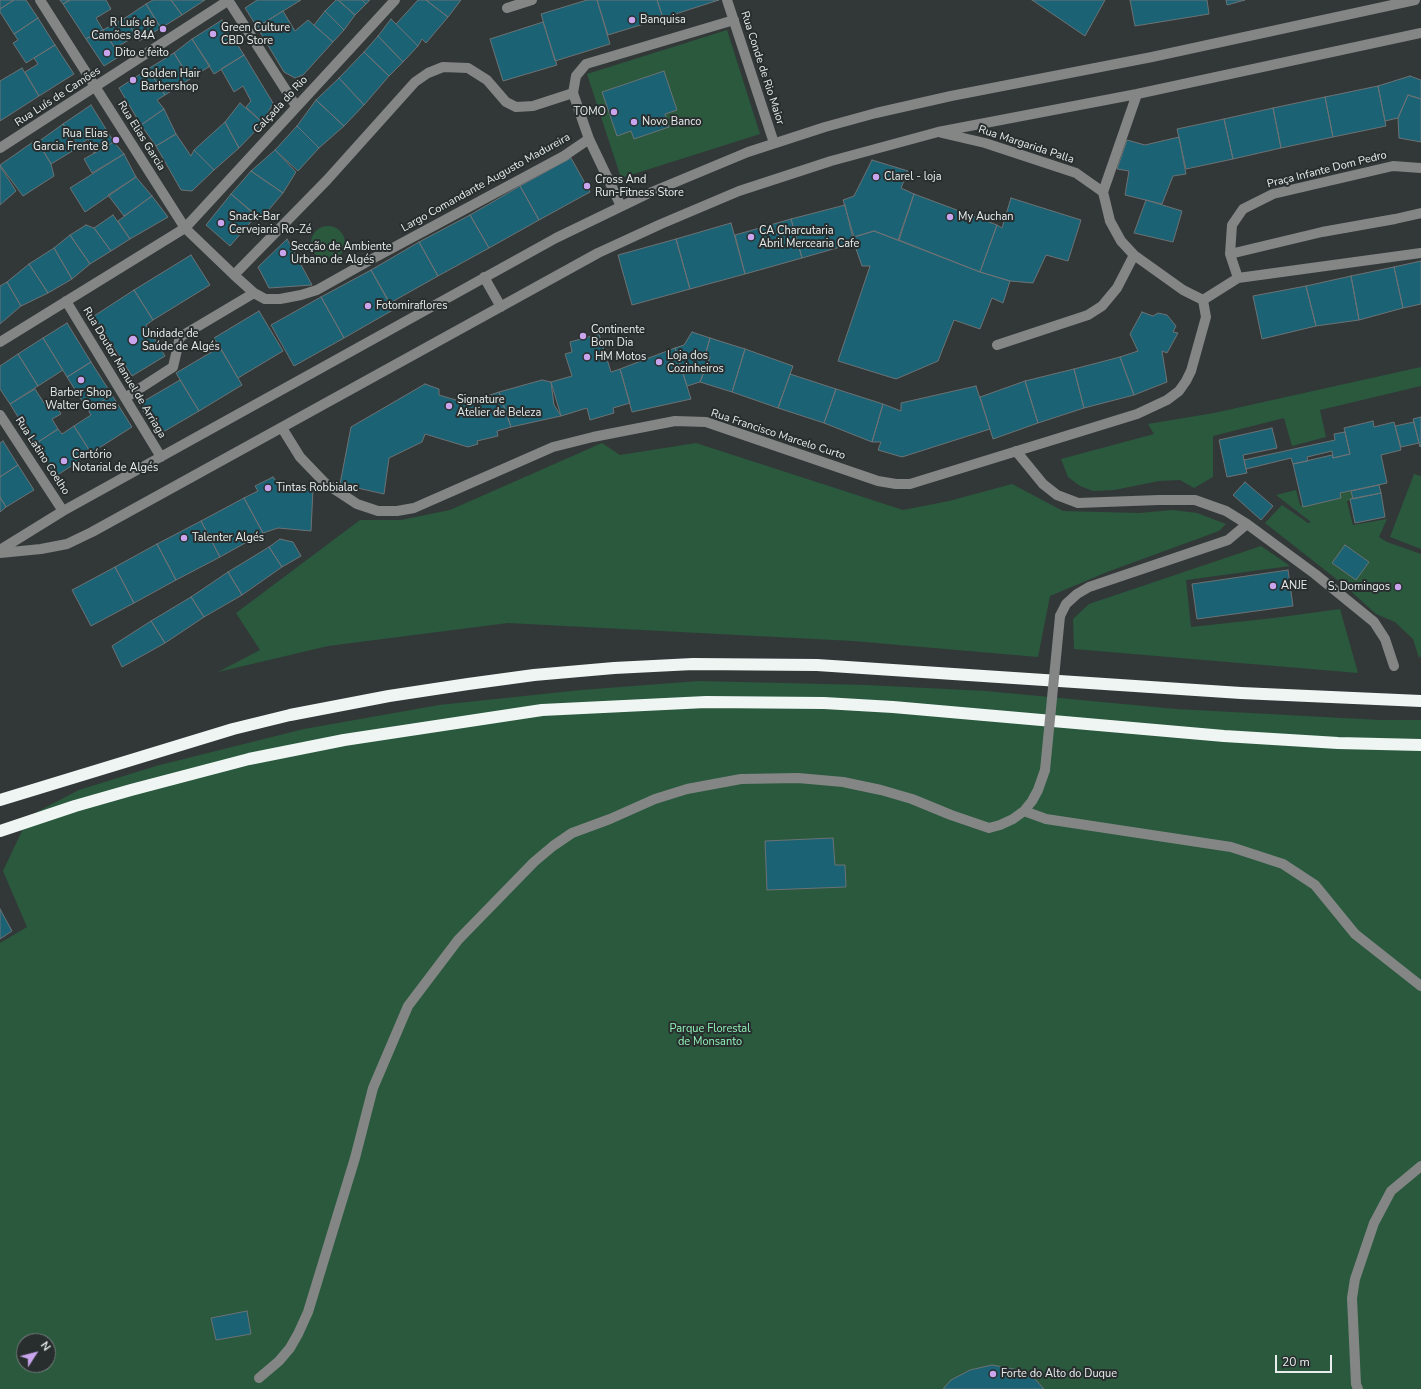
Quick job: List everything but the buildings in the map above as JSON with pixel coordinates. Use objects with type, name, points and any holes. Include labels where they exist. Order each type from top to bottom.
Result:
[{"type":"highway","points":[[0,800],[233,729],[290,715],[382,698],[500,679],[572,671],[655,666],[817,664],[1241,693],[1421,701]]},
{"type":"highway","points":[[0,831],[75,806],[131,790],[250,760],[344,740],[542,710],[706,702],[824,703],[901,708],[1224,736],[1338,743],[1421,745]]},
{"type":"street","name":"Rua Elias Garcia","points":[[40,0],[185,228],[234,275]]},
{"type":"street","name":"Rua Luís de Camões","points":[[0,148],[228,0]]},
{"type":"street","points":[[228,0],[296,106]]},
{"type":"street","name":"Calçada do Rio","points":[[185,228],[395,0]]},
{"type":"street","points":[[507,8],[532,0]]},
{"type":"street","name":"Rua Conde de Rio Maior","points":[[727,0],[774,143]]},
{"type":"street","points":[[0,551],[63,511],[556,238],[647,194],[748,152],[825,127],[876,113],[951,96],[1160,55],[1415,0]]},
{"type":"street","points":[[125,398],[172,367],[180,337],[254,294],[234,275],[327,180],[415,82],[428,72],[443,67],[468,68],[487,80],[506,102],[516,107],[534,106],[573,93],[576,76],[586,64],[734,20]]},
{"type":"street","points":[[0,551],[41,549],[67,544],[131,511],[598,253],[661,224],[740,191],[831,161],[938,132],[1137,94],[1421,32]]},
{"type":"street","name":"Largo Comandante Augusto Madureira","points":[[573,93],[589,139],[621,206]]},
{"type":"street","points":[[1137,94],[1103,192],[1110,221],[1121,240],[1134,255],[1183,290],[1203,300],[1238,278],[1421,253]]},
{"type":"street","name":"Rua Margarida Palla","points":[[938,132],[985,143],[1076,173],[1103,192]]},
{"type":"street","name":"Largo Comandante Augusto Madureira","points":[[254,294],[265,298],[280,299],[317,290],[564,156],[589,139]]},
{"type":"street","name":"Praça Infante Dom Pedro","points":[[1238,278],[1230,254],[1232,225],[1243,209],[1273,194],[1393,166],[1421,168]]},
{"type":"street","points":[[1230,254],[1322,232],[1421,213]]},
{"type":"street","name":"Rua Doutor Manuel de Arriaga","points":[[0,342],[185,228]]},
{"type":"street","points":[[997,345],[1088,315],[1102,306],[1117,288],[1134,255]]},
{"type":"street","points":[[484,277],[501,306]]},
{"type":"street","name":"Rua Francisco Marcelo Curto","points":[[282,428],[300,457],[325,483],[358,504],[378,511],[397,511],[414,508],[553,447],[593,437],[675,421],[706,422],[878,480],[896,484],[910,484],[1137,414],[1161,403],[1179,392],[1191,371],[1206,317],[1203,300]]},
{"type":"street","name":"Rua Doutor Manuel de Arriaga","points":[[66,301],[161,457]]},
{"type":"street","name":"Rua Latino Coelho","points":[[0,415],[63,511]]},
{"type":"street","points":[[1016,451],[1043,484],[1056,495],[1078,503],[1195,500],[1226,511],[1247,524],[1315,574],[1374,622],[1385,639],[1394,666]]},
{"type":"street","points":[[259,1378],[279,1361],[290,1348],[308,1312],[355,1158],[373,1088],[408,1006],[458,940],[534,862],[572,833],[687,789],[741,778],[798,778],[842,782],[881,790],[912,799],[951,816],[989,828],[1000,826],[1024,811],[1038,790],[1046,770],[1060,616],[1066,604],[1077,594],[1089,587],[1228,540],[1247,524]]},
{"type":"street","points":[[1024,811],[1046,819],[1231,847],[1283,864],[1315,885],[1355,934],[1421,986]]},
{"type":"street","points":[[1358,1389],[1356,1384],[1352,1298],[1355,1279],[1374,1223],[1391,1191],[1421,1166]]},
{"type":"green space","points":[[727,30],[760,134],[621,178],[587,74]]},
{"type":"green space","points":[[331,226],[340,231],[344,236],[344,250],[340,255],[335,259],[325,260],[321,259],[312,250],[311,240],[312,236],[321,227]]},
{"type":"green space","points":[[1421,367],[1421,386],[1320,410],[1326,437],[1292,446],[1284,418],[1213,436],[1213,477],[1194,488],[1180,480],[1159,481],[1114,490],[1093,491],[1080,486],[1068,477],[1061,459],[1154,434],[1148,424],[1214,413]]},
{"type":"green space","points":[[602,443],[620,455],[696,443],[903,510],[949,501],[1012,484],[1063,511],[1139,513],[1173,510],[1197,513],[1226,524],[1219,531],[1107,572],[1050,596],[1038,657],[853,641],[508,623],[328,646],[218,672],[260,650],[236,613],[360,520],[401,520],[450,510]]},
{"type":"green space","points":[[1414,474],[1421,476],[1421,549],[1390,537]]},
{"type":"green space","points":[[1379,485],[1381,493],[1347,501],[1350,514],[1353,525],[1387,519],[1379,537],[1387,542],[1421,554],[1421,656],[1419,658],[1413,639],[1395,622],[1376,614],[1344,585],[1265,523],[1282,505],[1308,523],[1311,522],[1276,495],[1296,490],[1300,505],[1303,506],[1341,498],[1340,493]]},
{"type":"green space","points":[[1261,546],[1290,566],[1186,580],[1191,627],[1340,609],[1358,673],[1074,649],[1073,619],[1089,604]]},
{"type":"green space","name":"Parque Florestal de Monsanto","points":[[699,681],[866,685],[986,691],[1176,709],[1380,720],[1421,720],[1421,1389],[0,1389],[0,943],[27,927],[3,871],[29,816],[79,790],[156,766],[304,729],[439,705],[581,690]]},
{"type":"place","name":"Banquisa","points":[[632,20]]},
{"type":"place","name":"R Luís de Camões 84A","points":[[163,29]]},
{"type":"place","name":"Green Culture CBD Store","points":[[213,34]]},
{"type":"place","name":"Dito e feito","points":[[107,53]]},
{"type":"place","name":"Golden Hair Barbershop","points":[[133,80]]},
{"type":"place","name":"TOMO","points":[[614,112]]},
{"type":"place","name":"Novo Banco","points":[[634,122]]},
{"type":"place","name":"Rua Elias Garcia Frente 8","points":[[116,140]]},
{"type":"place","name":"Clarel - loja","points":[[876,177]]},
{"type":"place","name":"Cross And Run-Fitness Store","points":[[587,186]]},
{"type":"place","name":"My Auchan","points":[[950,217]]},
{"type":"place","name":"Snack-Bar Cervejaria Ro-Zé","points":[[221,223]]},
{"type":"place","name":"CA Charcutaria Abril Mercearia Cafe","points":[[751,237]]},
{"type":"place","name":"Secção de Ambiente Urbano de Algés","points":[[283,253]]},
{"type":"place","name":"Fotomiraflores","points":[[368,306]]},
{"type":"place","name":"Continente Bom Dia","points":[[583,336]]},
{"type":"place","name":"Unidade de Saúde de Algés","points":[[133,340]]},
{"type":"place","name":"HM Motos","points":[[587,357]]},
{"type":"place","name":"Loja dos Cozinheiros","points":[[659,362]]},
{"type":"place","name":"Barber Shop Walter Gomes","points":[[81,380]]},
{"type":"place","name":"Signature Atelier de Beleza","points":[[449,406]]},
{"type":"place","name":"Cartório Notarial de Algés","points":[[64,461]]},
{"type":"place","name":"Tintas Robbialac","points":[[268,488]]},
{"type":"place","name":"Talenter Algés","points":[[184,538]]},
{"type":"place","name":"ANJE","points":[[1273,586]]},
{"type":"place","name":"S. Domingos","points":[[1398,587]]},
{"type":"place","name":"Forte do Alto do Duque","points":[[993,1374]]}]
